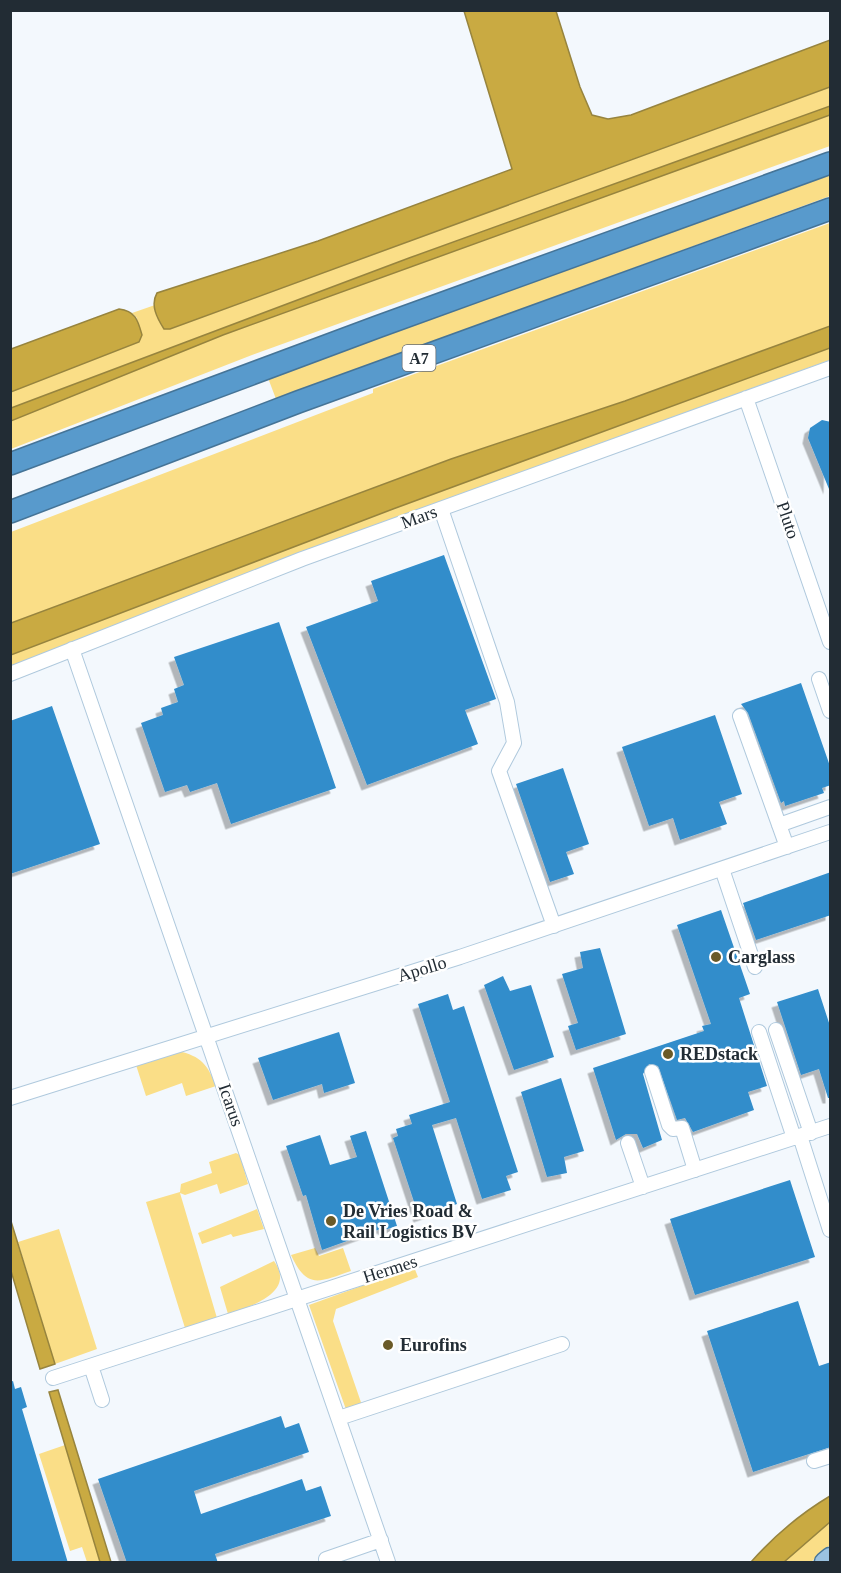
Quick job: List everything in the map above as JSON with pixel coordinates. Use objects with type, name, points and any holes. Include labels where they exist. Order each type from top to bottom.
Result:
[{"type":"highway","name":"A7","points":[[10,464],[377,327],[831,163]]},
{"type":"highway","name":"A7","points":[[10,512],[298,402],[831,209]]},
{"type":"main road","points":[[824,1563],[831,1557]]},
{"type":"street","name":"Mars","points":[[10,674],[302,559],[831,368]]},
{"type":"street","name":"Pluto","points":[[746,398],[831,642]]},
{"type":"street","points":[[441,508],[507,702],[514,743],[499,771],[554,926]]},
{"type":"street","name":"Icarus","points":[[72,649],[388,1563]]},
{"type":"street","points":[[819,679],[831,711]]},
{"type":"street","points":[[740,716],[787,847]]},
{"type":"street","points":[[779,825],[831,807]]},
{"type":"street","name":"Apollo","points":[[10,1098],[554,926],[831,832]]},
{"type":"street","points":[[722,869],[755,967]]},
{"type":"street","points":[[776,1030],[802,1136],[831,1230]]},
{"type":"street","points":[[759,1032],[802,1136]]},
{"type":"street","points":[[652,1072],[669,1125],[673,1129],[682,1128],[695,1170]]},
{"type":"street","name":"Hermes","points":[[53,1378],[831,1126]]},
{"type":"street","points":[[628,1143],[643,1187]]},
{"type":"street","points":[[339,1418],[562,1344]]},
{"type":"street","points":[[91,1366],[102,1400]]},
{"type":"street","points":[[814,1461],[831,1456]]},
{"type":"street","points":[[326,1559],[381,1540]]},
{"type":"shaded area","points":[[464,11],[556,11],[580,87],[592,115],[608,119],[631,115],[830,40],[830,87],[170,329],[164,329],[154,307],[157,293],[318,241],[512,169]]},
{"type":"shaded area","points":[[830,87],[830,106],[409,258],[11,408],[11,392],[139,342],[137,318],[132,313],[155,305],[156,315],[170,329]]},
{"type":"shaded area","points":[[830,106],[830,115],[223,335],[11,421],[11,408],[409,258]]},
{"type":"shaded area","points":[[830,115],[830,146],[252,355],[11,449],[11,421],[223,335]]},
{"type":"shaded area","points":[[830,171],[830,196],[276,399],[268,378]]},
{"type":"shaded area","points":[[830,223],[830,326],[625,401],[451,459],[11,623],[11,532],[373,393],[373,389]]},
{"type":"shaded area","points":[[119,309],[133,314],[142,335],[139,342],[11,392],[11,349]]},
{"type":"shaded area","points":[[830,326],[830,348],[393,509],[11,655],[11,623],[451,459],[625,401]]},
{"type":"shaded area","points":[[830,348],[830,360],[293,555],[11,666],[11,655],[47,641],[393,509]]},
{"type":"shaded area","points":[[178,1051],[203,1062],[216,1086],[186,1096],[182,1083],[146,1096],[136,1065]]},
{"type":"shaded area","points":[[236,1153],[240,1155],[248,1184],[220,1194],[217,1184],[185,1195],[180,1193],[217,1318],[185,1328],[146,1202],[180,1192],[181,1184],[212,1173],[209,1162]]},
{"type":"shaded area","points":[[257,1209],[264,1229],[233,1237],[231,1234],[202,1244],[198,1233]]},
{"type":"shaded area","points":[[10,1218],[55,1364],[40,1369],[11,1271]]},
{"type":"shaded area","points":[[59,1229],[97,1349],[55,1364],[18,1242]]},
{"type":"shaded area","points":[[315,1248],[319,1256],[343,1248],[351,1271],[322,1280],[309,1278],[303,1274],[291,1255]]},
{"type":"shaded area","points":[[274,1261],[279,1272],[279,1282],[275,1290],[258,1303],[228,1314],[220,1287]]},
{"type":"shaded area","points":[[414,1267],[418,1277],[336,1309],[333,1321],[365,1414],[349,1418],[309,1305]]},
{"type":"shaded area","points":[[58,1390],[111,1562],[100,1562],[49,1392]]},
{"type":"shaded area","points":[[65,1445],[100,1562],[87,1562],[82,1547],[70,1551],[39,1454]]},
{"type":"shaded area","points":[[830,1496],[830,1522],[784,1562],[751,1562],[788,1526]]},
{"type":"shaded area","points":[[830,1522],[830,1545],[811,1562],[784,1562]]},
{"type":"building","points":[[822,420],[831,422],[829,489],[808,438],[810,428]]},
{"type":"building","points":[[444,555],[496,699],[465,710],[478,744],[367,785],[306,627],[378,601],[371,581]]},
{"type":"building","points":[[279,622],[336,788],[231,824],[217,783],[190,792],[187,785],[165,792],[141,723],[163,715],[161,708],[178,702],[174,689],[184,685],[174,657]]},
{"type":"building","points":[[801,683],[831,769],[831,785],[822,788],[824,793],[785,806],[784,801],[781,803],[748,713],[741,704]]},
{"type":"building","points":[[52,706],[100,844],[10,874],[10,721]]},
{"type":"building","points":[[715,715],[742,794],[719,802],[727,824],[680,840],[673,818],[649,826],[622,747]]},
{"type":"building","points":[[563,768],[589,844],[566,852],[574,874],[550,882],[516,784]]},
{"type":"building","points":[[831,872],[831,915],[756,940],[743,903]]},
{"type":"building","points":[[721,910],[750,994],[739,998],[767,1086],[748,1092],[754,1110],[693,1132],[685,1118],[677,1120],[658,1066],[649,1064],[643,1074],[662,1140],[643,1148],[637,1134],[626,1134],[616,1140],[593,1068],[704,1031],[702,1026],[711,1024],[677,925]]},
{"type":"building","points":[[600,948],[626,1034],[576,1050],[568,1026],[578,1023],[562,974],[583,968],[580,952]]},
{"type":"building","points":[[503,976],[510,991],[531,985],[554,1057],[514,1070],[484,985]]},
{"type":"building","points":[[818,989],[831,1029],[831,1098],[828,1098],[819,1069],[801,1075],[777,1002]]},
{"type":"building","points":[[448,994],[453,1010],[464,1006],[518,1172],[506,1176],[511,1190],[482,1199],[456,1118],[432,1125],[457,1204],[419,1217],[393,1138],[398,1136],[396,1129],[412,1124],[409,1115],[450,1102],[418,1004]]},
{"type":"building","points":[[339,1032],[355,1083],[324,1093],[322,1084],[273,1100],[258,1058]]},
{"type":"building","points":[[561,1078],[584,1151],[564,1157],[567,1173],[547,1177],[521,1092]]},
{"type":"building","points":[[366,1131],[397,1226],[384,1230],[383,1228],[322,1250],[306,1195],[303,1196],[286,1146],[320,1135],[330,1165],[357,1157],[350,1136]]},
{"type":"building","points":[[790,1180],[815,1257],[695,1295],[670,1219]]},
{"type":"building","points":[[798,1301],[819,1366],[831,1362],[831,1447],[753,1472],[707,1331]]},
{"type":"building","points":[[13,1381],[15,1389],[21,1387],[27,1407],[22,1409],[68,1563],[10,1563],[10,1382]]},
{"type":"building","points":[[281,1416],[285,1428],[299,1423],[309,1452],[194,1491],[201,1514],[302,1479],[306,1491],[321,1486],[331,1516],[215,1554],[218,1563],[127,1563],[98,1479]]},
{"type":"place","name":"Carglass","points":[[716,957]]},
{"type":"place","name":"REDstack","points":[[668,1054]]},
{"type":"place","name":"De Vries Road & Rail Logistics BV","points":[[331,1221]]},
{"type":"place","name":"Eurofins","points":[[388,1345]]}]
